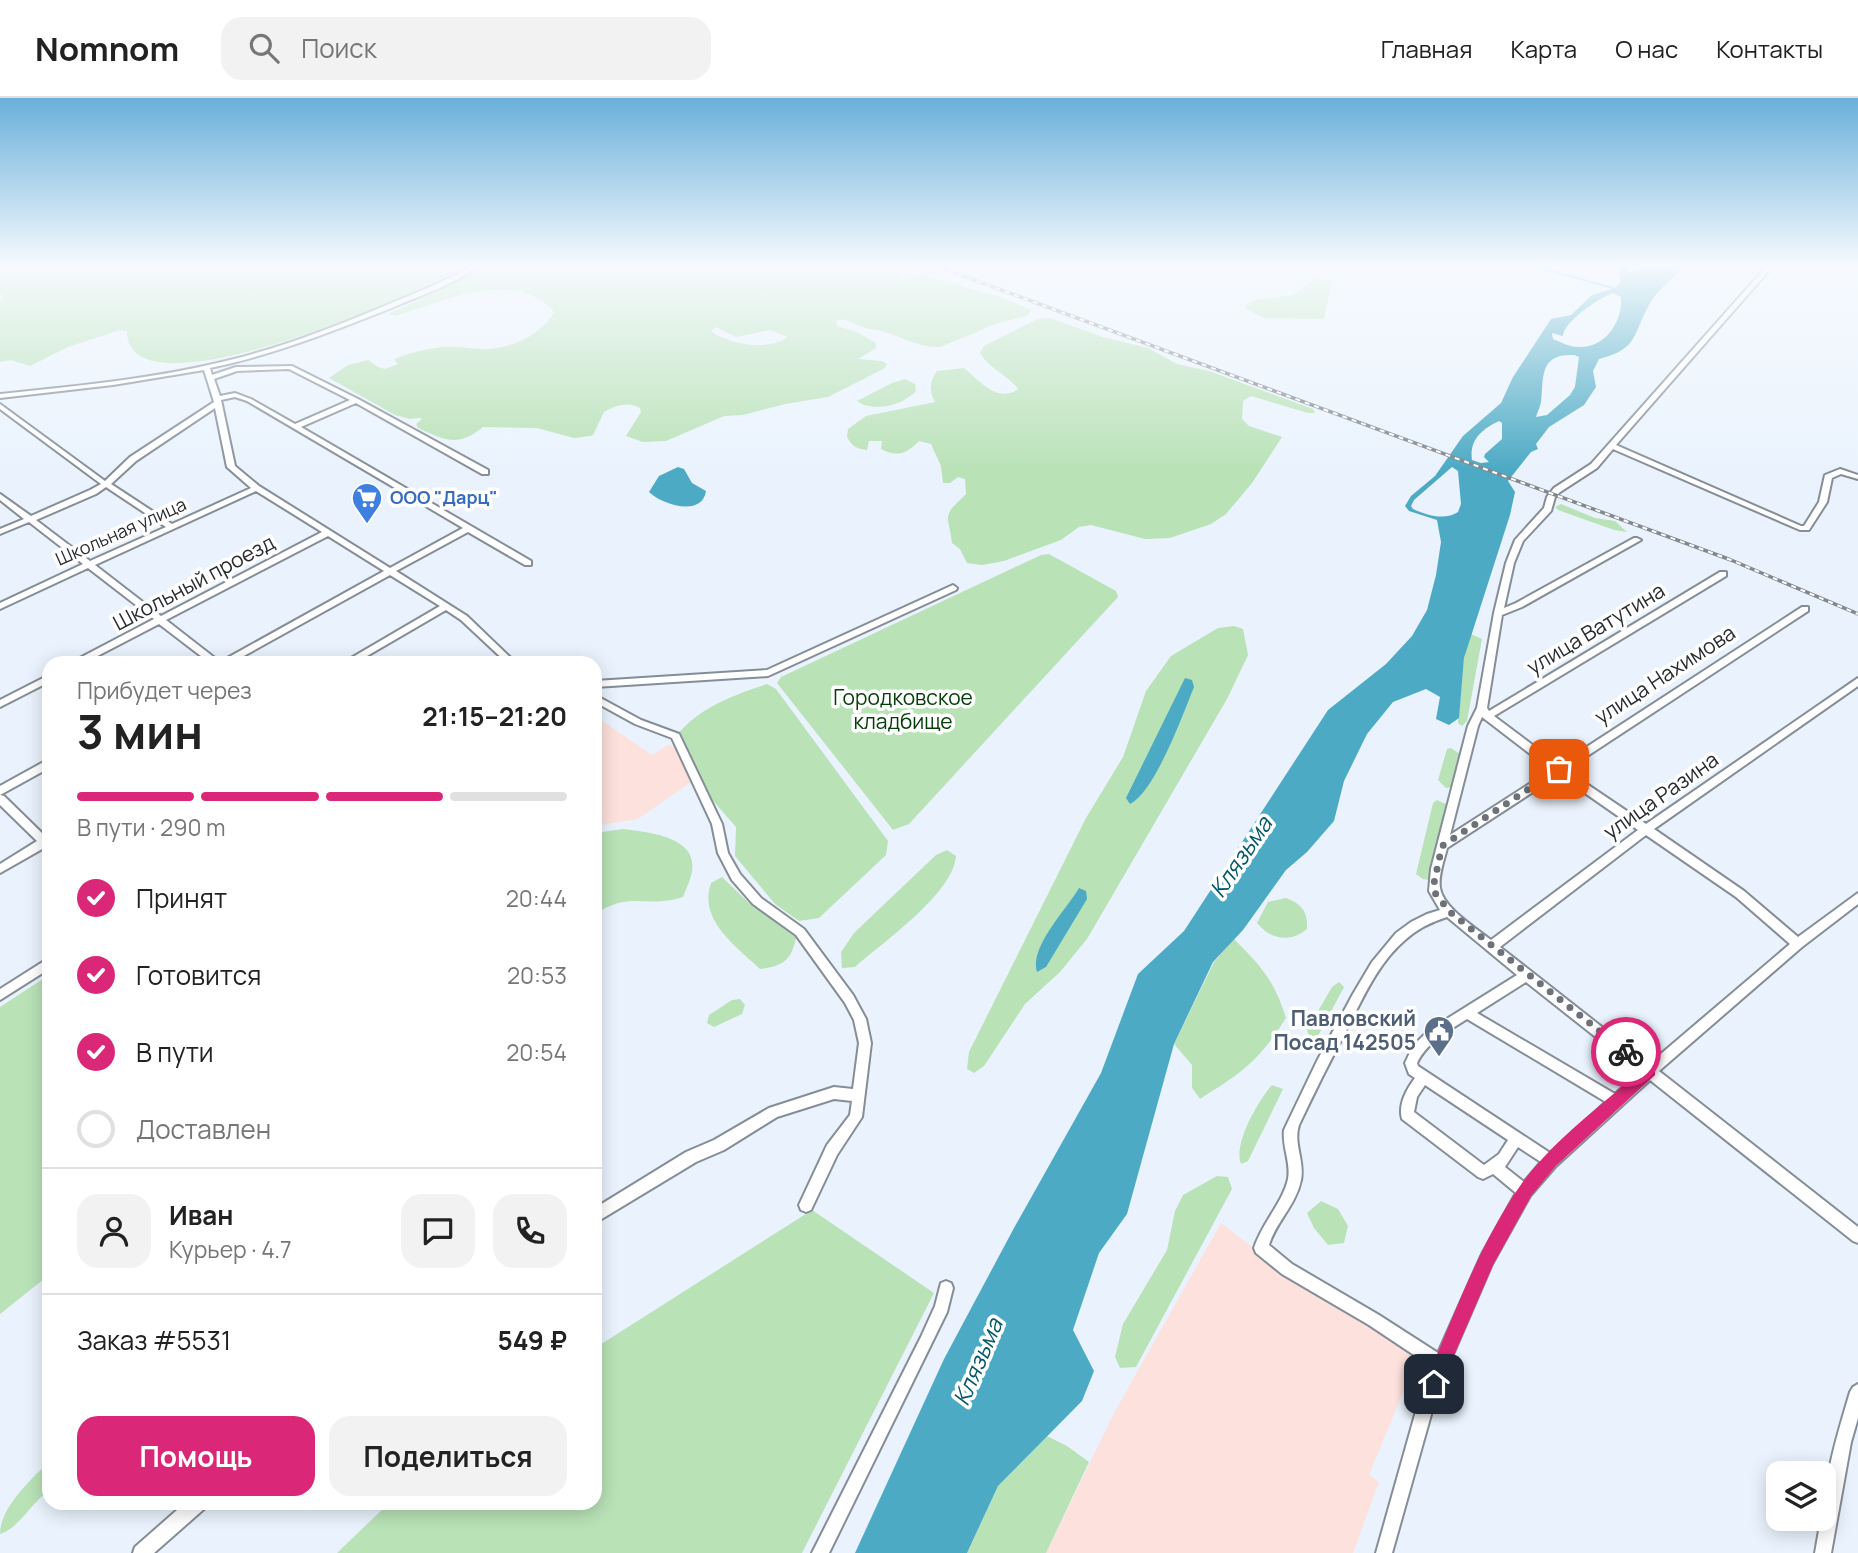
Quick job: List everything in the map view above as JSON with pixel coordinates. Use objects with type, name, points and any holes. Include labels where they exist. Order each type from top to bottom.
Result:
[{"type":"street","points":[[0,396],[130,380],[206,367],[319,335]]},
{"type":"street","points":[[1709,335],[1594,466],[1557,490],[1551,497],[1548,509],[1519,540],[1510,562],[1497,613],[1485,712],[1473,726],[1442,846],[1434,883],[1435,893],[1450,912],[1491,947],[1858,1236]]},
{"type":"street","points":[[206,367],[217,401],[231,467],[256,488],[464,618],[505,656]]},
{"type":"street","points":[[210,379],[236,369],[290,367],[356,400],[485,472]]},
{"type":"street","points":[[0,532],[106,484],[133,458],[217,401],[235,396],[244,397],[528,563]]},
{"type":"street","points":[[295,427],[356,400]]},
{"type":"street","points":[[0,406],[106,484],[172,527]]},
{"type":"street","points":[[1612,446],[1800,528],[1806,528],[1818,509],[1828,477],[1840,471],[1858,477]]},
{"type":"street","name":"Школьная улица","points":[[0,606],[256,488]]},
{"type":"street","points":[[0,496],[207,656]]},
{"type":"street","points":[[238,656],[467,529]]},
{"type":"street","name":"Школьный проезд","points":[[91,656],[327,533]]},
{"type":"street","points":[[1497,613],[1519,605],[1637,540]]},
{"type":"street","name":"улица Ватутина","points":[[1485,712],[1723,574]]},
{"type":"street","points":[[602,684],[768,673],[953,588]]},
{"type":"street","points":[[361,656],[446,606]]},
{"type":"street","name":"улица Нахимова","points":[[1442,846],[1805,609]]},
{"type":"street","name":"улица Разина","points":[[1491,947],[1645,830],[1858,681]]},
{"type":"street","points":[[0,704],[42,682]]},
{"type":"street","points":[[602,702],[638,722],[676,736],[717,824],[723,853],[736,877],[757,901],[800,932],[860,1019],[865,1043],[856,1116],[832,1150],[806,1205]]},
{"type":"street","points":[[1485,712],[1559,769],[1740,894],[1798,944]]},
{"type":"street","points":[[0,791],[42,767]]},
{"type":"street","points":[[0,799],[42,837]]},
{"type":"street","points":[[0,869],[42,845]]},
{"type":"street","points":[[1384,1553],[1426,1404],[1441,1364],[1487,1259],[1525,1191],[1551,1161],[1650,1071],[1798,944],[1858,898]]},
{"type":"street","points":[[1441,1364],[1374,1320],[1287,1269],[1261,1248],[1263,1238],[1288,1202],[1295,1180],[1296,1161],[1289,1132],[1322,1060],[1368,975],[1375,964],[1414,927],[1435,915],[1450,912]]},
{"type":"street","points":[[0,995],[42,968]]},
{"type":"street","points":[[1527,975],[1433,1034],[1417,1050],[1411,1063],[1413,1070],[1551,1161]]},
{"type":"street","points":[[1468,1014],[1618,1102]]},
{"type":"street","points":[[1424,1077],[1413,1089],[1407,1115],[1483,1172],[1496,1168],[1508,1155],[1516,1138]]},
{"type":"street","points":[[602,1212],[691,1157],[719,1145],[774,1112],[834,1093],[858,1095]]},
{"type":"street","points":[[1496,1168],[1525,1191]]},
{"type":"street","points":[[820,1553],[926,1342],[942,1307],[946,1288]]},
{"type":"street","points":[[1823,1553],[1843,1442],[1858,1392]]},
{"type":"street","points":[[141,1553],[190,1510]]},
{"type":"shaded area","points":[[602,721],[652,755],[669,744],[676,748],[691,782],[638,819],[602,825]]},
{"type":"shaded area","points":[[1221,1223],[1309,1290],[1418,1356],[1369,1475],[1379,1482],[1353,1553],[1046,1553],[1114,1413]]},
{"type":"green space","points":[[0,335],[105,335],[68,347],[30,366],[11,360],[0,362]]},
{"type":"green space","points":[[129,335],[301,335],[223,358],[174,363],[140,356]]},
{"type":"green space","points":[[531,335],[717,335],[738,343],[760,345],[788,337],[783,335],[862,335],[876,343],[876,348],[858,359],[882,361],[887,364],[885,368],[828,397],[743,415],[724,416],[666,441],[643,442],[626,436],[641,412],[640,408],[626,405],[604,412],[590,436],[574,438],[537,428],[483,427],[459,440],[444,439],[418,428],[416,424],[422,419],[395,415],[329,378],[348,365],[368,360],[385,369],[398,364],[394,359],[429,349],[495,348]]},
{"type":"green space","points":[[893,335],[969,335],[940,347],[919,344]]},
{"type":"green space","points":[[1006,335],[1097,335],[1148,348],[1177,364],[1209,371],[1313,409],[1315,413],[1251,396],[1243,401],[1242,419],[1249,426],[1282,437],[1252,483],[1226,514],[1211,524],[1170,538],[1145,539],[1091,525],[1079,527],[1061,540],[1004,561],[982,565],[967,563],[960,549],[952,543],[948,520],[953,507],[966,494],[965,479],[958,477],[950,483],[943,483],[941,466],[931,444],[919,441],[910,449],[897,454],[881,449],[882,441],[869,441],[867,450],[863,450],[857,448],[847,437],[848,429],[866,416],[935,402],[931,386],[937,371],[964,368],[996,392],[1003,394],[1018,389],[980,353],[984,346]]},
{"type":"green space","points":[[905,379],[915,384],[916,391],[904,400],[880,407],[864,405],[857,401],[892,383]]},
{"type":"green space","points":[[1561,504],[1595,518],[1615,521],[1627,532],[1614,530],[1555,507]]},
{"type":"green space","name":"Городковское кладбище","points":[[1049,554],[1116,591],[1118,597],[909,824],[893,830],[777,683],[781,677],[1041,555]]},
{"type":"green space","points":[[1234,626],[1243,629],[1248,655],[1227,699],[1087,939],[1060,972],[1025,1004],[984,1066],[974,1073],[967,1069],[969,1052],[1086,818],[1123,757],[1146,691],[1171,656],[1218,628]]},
{"type":"green space","points":[[1471,634],[1482,639],[1467,721],[1462,726],[1458,723],[1464,658]]},
{"type":"green space","points":[[767,684],[776,689],[888,841],[886,855],[819,918],[799,921],[775,904],[735,856],[736,827],[694,779],[676,736],[706,710]]},
{"type":"green space","points":[[1451,748],[1460,754],[1452,787],[1446,788],[1438,780],[1447,749]]},
{"type":"green space","points":[[1437,800],[1448,805],[1429,880],[1416,874],[1433,803]]},
{"type":"green space","points":[[623,829],[644,832],[679,843],[692,859],[690,881],[683,897],[659,901],[628,901],[602,911],[602,832]]},
{"type":"green space","points":[[947,850],[956,856],[952,871],[930,901],[855,967],[842,968],[841,952],[854,933],[936,855]]},
{"type":"green space","points":[[722,877],[749,903],[784,925],[796,938],[792,952],[785,961],[760,969],[722,931],[714,920],[708,896],[711,883]]},
{"type":"green space","points":[[1286,898],[1303,909],[1307,929],[1294,936],[1281,938],[1268,933],[1257,923],[1268,902]]},
{"type":"green space","points":[[1234,939],[1266,974],[1277,993],[1286,1018],[1249,1065],[1200,1099],[1192,1088],[1192,1065],[1174,1044],[1214,962]]},
{"type":"green space","points":[[42,980],[42,1281],[0,1314],[0,1007]]},
{"type":"green space","points":[[1339,982],[1344,987],[1317,1038],[1310,1040],[1307,1030],[1332,987]]},
{"type":"green space","points":[[740,999],[745,1005],[742,1014],[714,1027],[707,1023],[709,1015],[732,1000]]},
{"type":"green space","points":[[1272,1085],[1283,1089],[1248,1161],[1241,1164],[1240,1145],[1244,1134],[1260,1101]]},
{"type":"green space","points":[[1217,1176],[1228,1177],[1232,1189],[1136,1367],[1120,1368],[1115,1357],[1123,1324],[1167,1250],[1175,1211],[1183,1195]]},
{"type":"green space","points":[[1321,1201],[1338,1209],[1348,1226],[1344,1243],[1328,1245],[1314,1228],[1307,1213]]},
{"type":"green space","points":[[812,1210],[934,1293],[802,1553],[337,1553],[382,1510],[602,1510],[602,1344]]},
{"type":"green space","points":[[1047,1436],[1089,1462],[1046,1553],[967,1553],[998,1486]]},
{"type":"green space","points":[[42,1469],[42,1497],[20,1521],[0,1534],[5,1514],[26,1485]]},
{"type":"water","name":"Клязьма","points":[[1541,335],[1552,335],[1553,339],[1579,347],[1597,343],[1607,335],[1635,335],[1621,351],[1599,359],[1593,371],[1596,387],[1584,405],[1549,427],[1536,444],[1538,449],[1531,452],[1508,481],[1515,492],[1464,658],[1459,718],[1449,725],[1436,719],[1440,697],[1426,689],[1393,702],[1367,734],[1344,781],[1334,821],[1307,852],[1286,870],[1243,930],[1213,962],[1174,1044],[1127,1214],[1099,1253],[1073,1330],[1094,1371],[1082,1401],[998,1486],[967,1553],[855,1553],[944,1359],[1101,1073],[1138,974],[1184,931],[1328,710],[1386,664],[1412,636],[1427,610],[1441,542],[1437,520],[1409,511],[1405,506],[1411,496],[1435,476],[1463,436],[1501,403],[1513,377]],"holes":[[[1574,355],[1579,357],[1575,387],[1570,395],[1547,415],[1536,417],[1541,402],[1545,369],[1554,358]],[[1499,421],[1502,423],[1502,439],[1485,454],[1484,457],[1489,462],[1472,460],[1473,447],[1478,436]],[[1452,467],[1458,471],[1461,504],[1458,512],[1441,517],[1413,509],[1411,506],[1414,500]]]},
{"type":"water","points":[[678,467],[684,469],[692,483],[706,491],[697,504],[671,504],[649,492],[659,476]]},
{"type":"water","points":[[1185,678],[1192,680],[1194,687],[1176,733],[1149,784],[1130,804],[1126,798]]},
{"type":"water","points":[[1079,888],[1086,891],[1087,899],[1046,967],[1037,972],[1038,951]]},
{"type":"railway","points":[[1123,335],[1731,560],[1858,614]]},
{"type":"way so far","points":[[1559,769],[1442,846],[1434,883],[1435,893],[1450,912],[1491,947],[1626,1052]]},
{"type":"place","name":"ООО \"Дарц\"","points":[[367,525]]},
{"type":"place","name":"Павловский Посад 142505","points":[[1439,1058]]},
{"type":"route","points":[[1434,1384],[1487,1259],[1525,1191],[1551,1161],[1650,1071],[1626,1052]]}]
